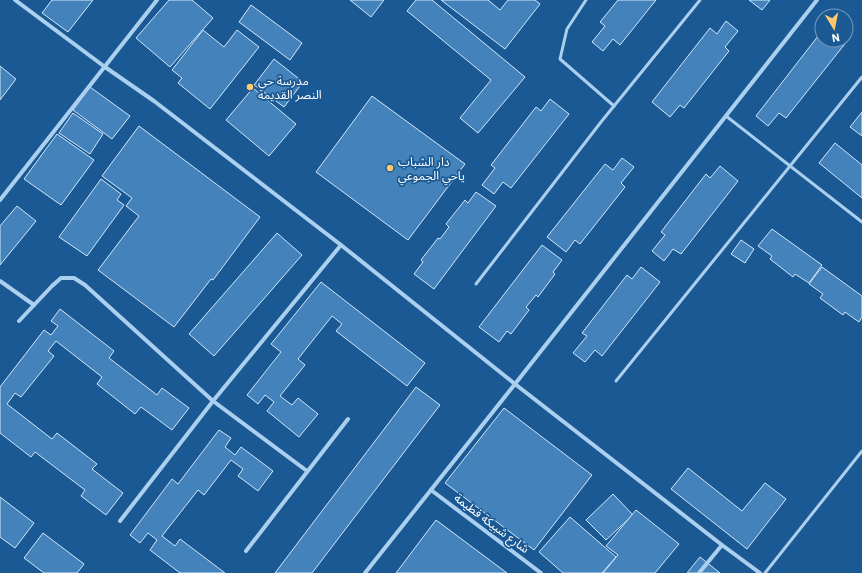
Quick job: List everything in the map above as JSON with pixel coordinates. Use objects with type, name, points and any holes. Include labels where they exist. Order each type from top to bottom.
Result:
[{"type":"street","points":[[16,0],[104,67],[154,101],[341,244],[515,384],[760,573]]},
{"type":"street","points":[[0,200],[157,0]]},
{"type":"street","points":[[364,573],[515,384],[817,0]]},
{"type":"street","points":[[120,521],[213,401],[341,244]]},
{"type":"street","points":[[19,321],[52,286],[62,278],[74,278],[85,285],[213,401],[307,472]]},
{"type":"street","points":[[0,281],[34,305]]},
{"type":"street","points":[[246,551],[348,419]]},
{"type":"street","name":"شارع شبيكة فطيمة","points":[[430,490],[541,573]]},
{"type":"street","points":[[699,573],[722,545]]},
{"type":"lane","points":[[586,0],[567,29],[560,59],[614,106]]},
{"type":"lane","points":[[476,284],[614,106],[700,0]]},
{"type":"lane","points":[[616,381],[862,77]]},
{"type":"lane","points":[[726,116],[862,222]]},
{"type":"lane","points":[[765,573],[862,451]]},
{"type":"building","points":[[52,0],[93,0],[68,32],[42,13]]},
{"type":"building","points":[[169,0],[192,0],[213,18],[170,67],[136,38]]},
{"type":"building","points":[[350,0],[384,0],[371,17]]},
{"type":"building","points":[[416,0],[432,0],[525,77],[478,133],[460,118],[491,80],[407,11]]},
{"type":"building","points":[[441,0],[488,0],[500,10],[508,0],[535,0],[540,4],[505,49]]},
{"type":"building","points":[[618,0],[656,0],[620,45],[613,39],[603,51],[592,42],[605,26],[600,22]]},
{"type":"building","points":[[749,0],[770,0],[762,10]]},
{"type":"building","points":[[251,5],[302,43],[290,60],[239,22]]},
{"type":"building","points":[[726,21],[738,31],[725,47],[729,51],[684,108],[680,105],[670,117],[652,102],[710,28],[717,34]]},
{"type":"building","points":[[203,30],[224,47],[237,30],[259,47],[210,109],[178,83],[182,78],[172,70]]},
{"type":"building","points":[[814,41],[814,48],[842,48],[786,118],[779,113],[768,126],[756,116]]},
{"type":"building","points":[[274,59],[303,82],[284,107],[254,85]]},
{"type":"building","points":[[0,66],[16,79],[0,100]]},
{"type":"building","points":[[90,87],[130,116],[112,139],[73,110]]},
{"type":"building","points":[[253,88],[296,124],[269,156],[226,120]]},
{"type":"building","name":"دار الشباب ياحي الجموعي","points":[[372,96],[465,164],[408,240],[316,172]]},
{"type":"building","points":[[550,99],[569,114],[511,188],[503,182],[494,194],[482,185],[495,168],[491,165],[536,107],[541,111]]},
{"type":"building","points":[[862,112],[862,136],[850,127]]},
{"type":"building","points":[[73,113],[103,134],[90,154],[59,133]]},
{"type":"building","points":[[139,126],[260,217],[213,280],[211,279],[174,327],[98,270],[139,216],[126,206],[132,198],[102,176]]},
{"type":"building","points":[[57,134],[94,160],[61,205],[24,179]]},
{"type":"building","points":[[835,143],[862,165],[862,198],[819,163]]},
{"type":"building","points":[[622,158],[634,167],[621,183],[625,187],[580,244],[575,240],[566,252],[547,237],[605,164],[613,170]]},
{"type":"building","points":[[720,166],[738,181],[681,254],[673,249],[664,261],[652,251],[665,235],[661,232],[706,174],[710,178]]},
{"type":"building","points":[[101,179],[121,194],[117,200],[124,205],[87,256],[59,237]]},
{"type":"building","points":[[476,192],[496,206],[434,289],[414,274],[423,262],[421,260],[438,238],[440,239],[449,227],[446,224],[465,200],[468,203]]},
{"type":"building","points":[[17,206],[36,221],[0,265],[0,226]]},
{"type":"building","points":[[772,229],[822,265],[809,283],[795,274],[793,277],[770,259],[772,256],[758,246]]},
{"type":"building","points":[[277,233],[302,255],[214,356],[189,334]]},
{"type":"building","points":[[741,240],[754,249],[745,263],[731,254]]},
{"type":"building","points":[[542,245],[562,260],[553,272],[555,274],[538,297],[536,295],[526,307],[529,310],[511,334],[507,331],[499,342],[479,327]]},
{"type":"building","points":[[641,267],[660,282],[602,356],[595,350],[585,362],[573,353],[587,336],[582,333],[627,275],[632,279]]},
{"type":"building","points":[[822,267],[862,296],[862,317],[859,322],[845,312],[843,315],[820,298],[823,294],[809,284]]},
{"type":"building","points":[[321,282],[425,363],[407,386],[336,331],[342,324],[332,316],[298,359],[305,365],[280,396],[292,405],[298,398],[318,414],[299,437],[267,411],[274,402],[265,395],[258,404],[247,395],[281,352],[271,344]]},
{"type":"building","points":[[60,309],[114,351],[109,358],[157,395],[162,388],[189,408],[172,430],[141,407],[135,414],[97,384],[102,377],[56,341],[48,351],[54,356],[21,397],[15,393],[7,404],[52,439],[57,433],[97,464],[92,469],[123,493],[106,515],[81,496],[85,490],[35,452],[31,457],[0,433],[0,387],[44,330],[51,335],[58,326],[51,321]]},
{"type":"building","points":[[416,387],[440,405],[312,573],[275,573]]},
{"type":"building","points":[[504,408],[592,475],[534,550],[445,483]]},
{"type":"building","points":[[219,430],[231,438],[225,447],[235,455],[241,447],[273,471],[258,491],[238,476],[243,469],[231,460],[204,495],[198,490],[162,536],[175,546],[180,539],[225,573],[180,573],[150,550],[157,540],[148,533],[140,543],[130,535],[172,479],[178,484]]},
{"type":"building","points":[[688,468],[742,511],[765,483],[786,499],[747,549],[671,489]]},
{"type":"building","points":[[613,494],[633,515],[606,540],[586,520]]},
{"type":"building","points":[[0,497],[34,523],[15,548],[0,537]]},
{"type":"building","points":[[636,510],[679,544],[655,573],[603,573],[618,555],[606,546]]},
{"type":"building","points":[[570,517],[616,557],[602,573],[563,573],[539,552]]},
{"type":"building","points":[[436,520],[507,573],[396,573]]},
{"type":"building","points":[[43,533],[84,564],[77,573],[44,573],[24,558]]},
{"type":"building","points":[[700,557],[720,573],[687,573]]},
{"type":"place","name":"مدرسة حي النصر القديمة","points":[[250,87]]},
{"type":"place","name":"دار الشباب ياحي الجموعي","points":[[390,168]]}]
